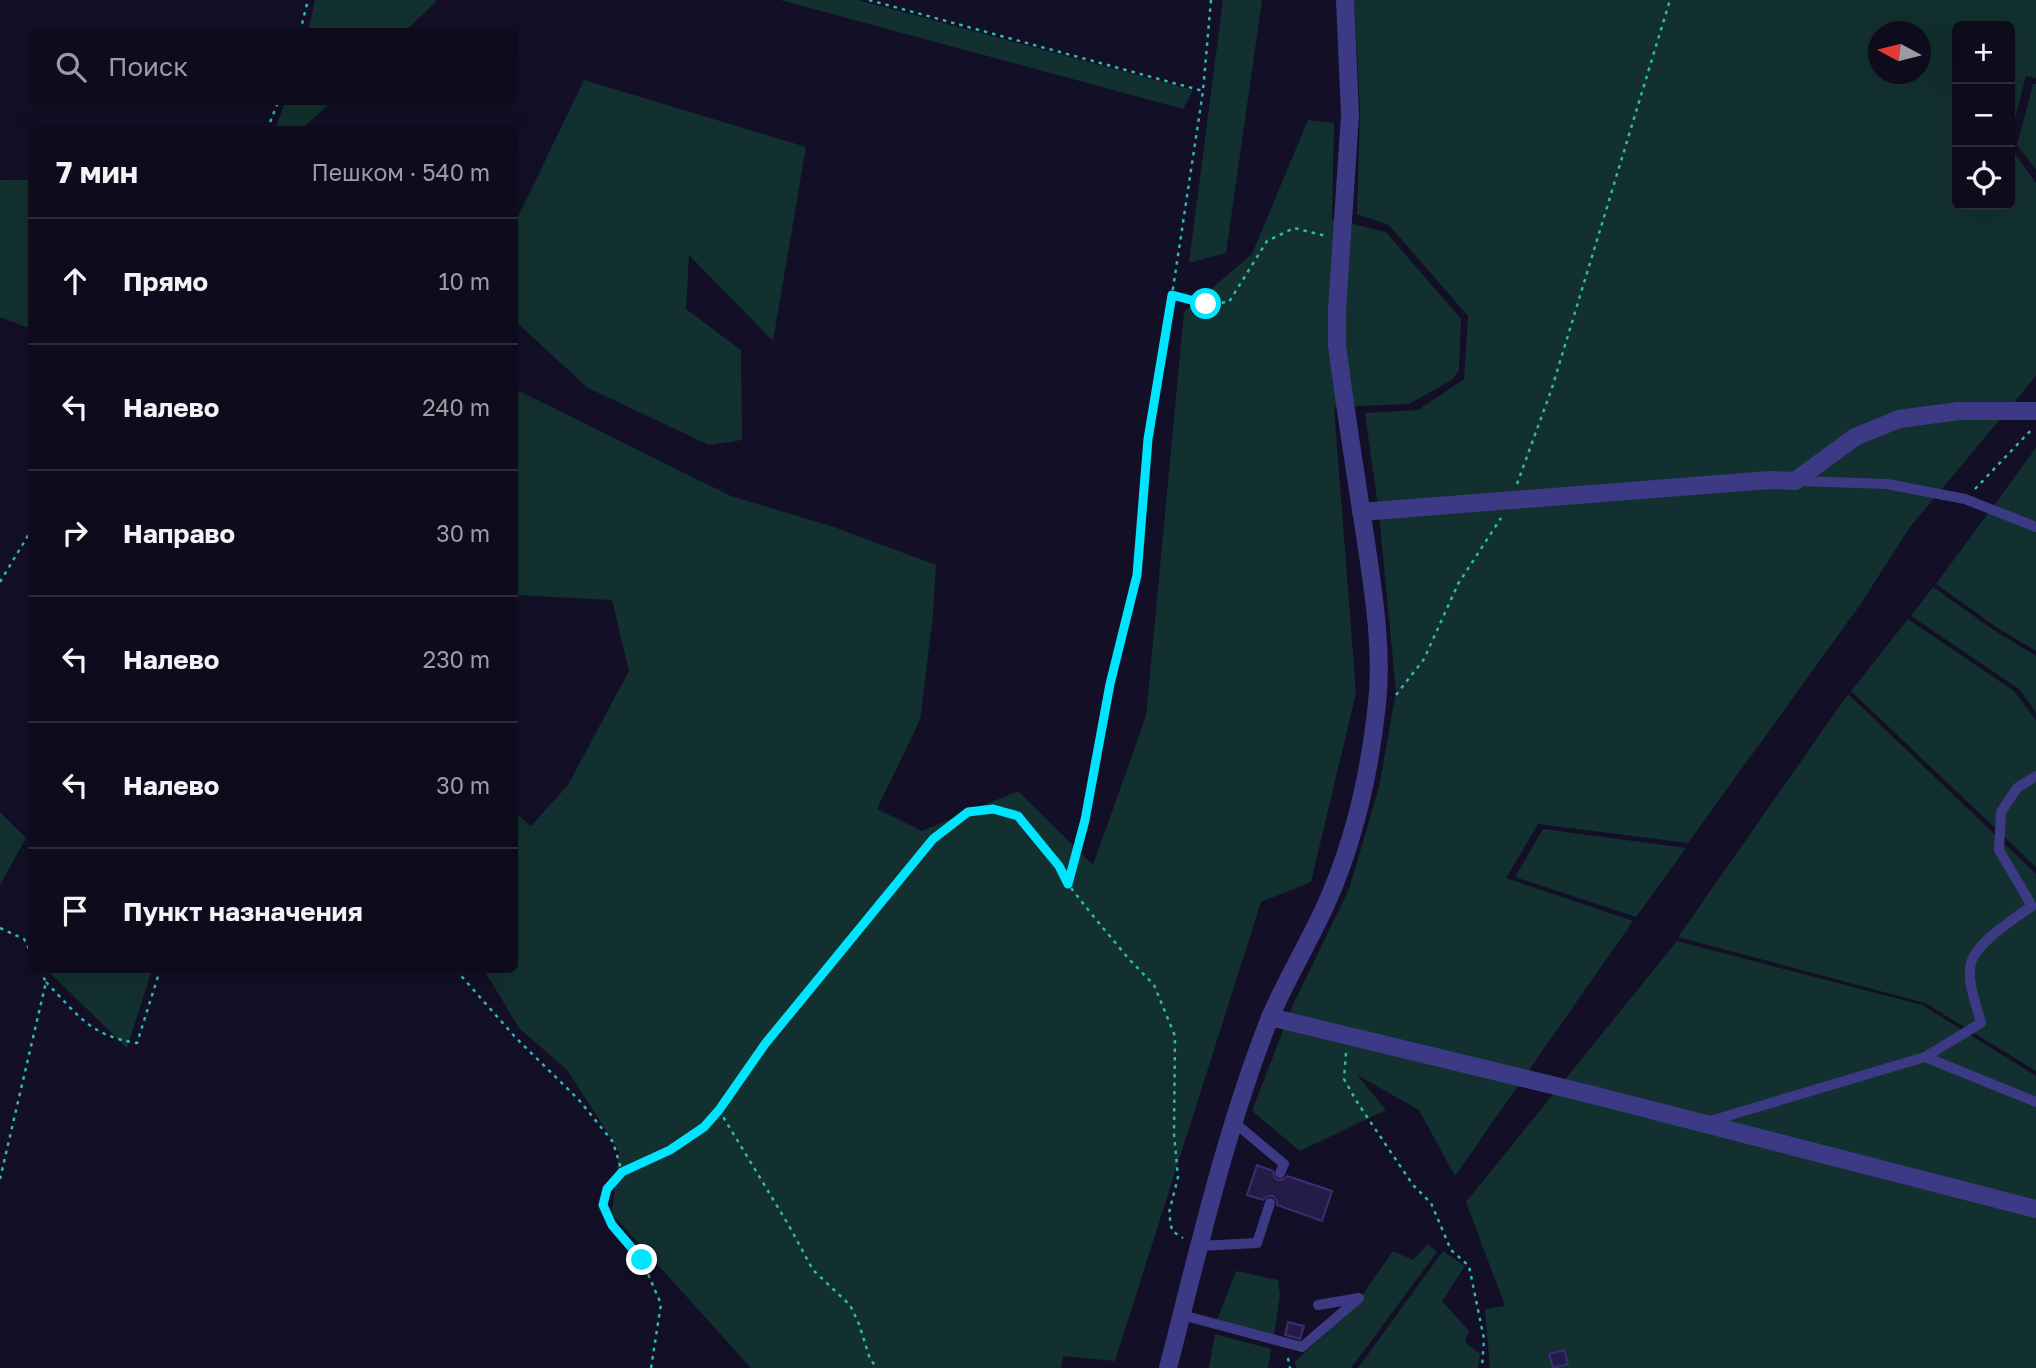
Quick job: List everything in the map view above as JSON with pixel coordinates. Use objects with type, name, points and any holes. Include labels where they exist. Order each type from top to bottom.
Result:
[{"type":"street","points":[[1168,1368],[1199,1246],[1270,1017],[1328,900],[1345,855],[1360,802],[1375,723],[1379,666],[1374,596],[1337,345],[1350,115],[1345,0]]},
{"type":"street","points":[[1361,512],[1769,480],[1794,481],[1855,437],[1899,419],[1959,411],[2036,411]]},
{"type":"street","points":[[1270,1017],[2036,1209]]},
{"type":"lane","points":[[1794,481],[1887,484],[1965,499],[2036,527]]},
{"type":"lane","points":[[1703,1124],[1925,1057],[1981,1023],[1972,987],[1972,962],[1988,939],[2032,906],[1999,850],[2001,812],[2017,788],[2036,776]]},
{"type":"lane","points":[[1925,1057],[2036,1102]]},
{"type":"lane","points":[[1235,1123],[1284,1164],[1280,1173]]},
{"type":"lane","points":[[1199,1246],[1257,1243],[1270,1203]]},
{"type":"lane","points":[[1182,1315],[1302,1347],[1359,1298],[1318,1305]]},
{"type":"path","points":[[301,28],[308,0]]},
{"type":"path","points":[[869,0],[881,1],[1203,91]]},
{"type":"path","points":[[1068,884],[1085,820],[1110,684],[1137,575],[1148,439],[1203,91],[1211,0]]},
{"type":"path","points":[[1375,723],[1424,659],[1458,584],[1511,500],[1552,388],[1670,0]]},
{"type":"path","points":[[269,126],[277,105]]},
{"type":"path","points":[[1172,295],[1206,304],[1229,302],[1267,241],[1294,228],[1343,240]]},
{"type":"path","points":[[1965,499],[2036,424]]},
{"type":"path","points":[[0,582],[28,536]]},
{"type":"path","points":[[651,1368],[662,1304],[642,1260],[612,1225],[603,1205],[607,1189],[622,1172],[670,1150],[704,1127],[765,1044],[933,839],[968,812],[993,809],[1018,816],[1059,866],[1068,884],[1128,958],[1154,985],[1175,1036],[1174,1134],[1178,1177],[1169,1213],[1171,1231],[1199,1246]]},
{"type":"path","points":[[0,928],[24,939],[28,946]]},
{"type":"path","points":[[42,973],[46,982],[92,1029],[120,1040],[137,1043],[159,973]]},
{"type":"path","points":[[459,973],[516,1038],[579,1100],[613,1142],[622,1172]]},
{"type":"path","points":[[0,1179],[46,982]]},
{"type":"path","points":[[1350,1037],[1344,1079],[1350,1091],[1413,1185],[1431,1203],[1451,1250],[1469,1266],[1484,1339],[1482,1368]]},
{"type":"path","points":[[719,1110],[813,1270],[849,1305],[859,1324],[870,1359],[877,1368]]},
{"type":"green space","points":[[315,0],[437,1],[408,28],[309,28]]},
{"type":"green space","points":[[780,0],[858,0],[1193,90],[1183,109]]},
{"type":"green space","points":[[1223,0],[1262,0],[1226,253],[1189,263]]},
{"type":"green space","points":[[1354,0],[2036,0],[2036,78],[2026,76],[2015,119],[2015,21],[1952,21],[1952,210],[2015,210],[2015,154],[2036,183],[2036,376],[1910,527],[1860,605],[1688,843],[1538,824],[1506,878],[1633,921],[1455,1176],[1419,1110],[1357,1075],[1386,1110],[1300,1151],[1252,1111],[1292,1007],[1349,889],[1379,787],[1396,692],[1379,514],[1365,413],[1418,410],[1464,379],[1468,316],[1389,225],[1357,214],[1360,110]]},
{"type":"green space","points":[[584,80],[806,147],[773,341],[689,255],[686,309],[741,350],[742,440],[709,445],[588,388],[518,324],[518,217]]},
{"type":"green space","points":[[2033,84],[2036,84],[2036,170],[2017,145]]},
{"type":"green space","points":[[284,105],[328,105],[305,126],[276,126]]},
{"type":"green space","points":[[1308,120],[1334,123],[1332,219],[1386,232],[1461,319],[1459,370],[1452,380],[1409,404],[1334,407],[1356,693],[1311,882],[1261,902],[1115,1361],[1063,1356],[1061,1368],[751,1368],[612,1214],[619,1151],[568,1071],[519,1028],[486,973],[518,973],[518,815],[531,826],[568,785],[629,671],[612,600],[518,595],[518,392],[731,496],[834,527],[936,565],[933,615],[920,720],[877,809],[922,831],[1018,791],[1093,865],[1146,716],[1184,312],[1252,254]]},
{"type":"green space","points":[[0,180],[28,180],[28,328],[0,317]]},
{"type":"green space","points":[[2036,448],[2036,651],[1996,627],[1936,584]]},
{"type":"green space","points":[[1933,587],[2036,656],[2036,712],[2019,689],[1911,616]]},
{"type":"green space","points":[[1908,619],[2014,691],[2036,720],[2036,867],[1851,691]]},
{"type":"green space","points":[[1848,694],[2036,874],[2036,1071],[1925,1003],[1678,937]]},
{"type":"green space","points":[[0,812],[26,838],[0,885]]},
{"type":"green space","points":[[1543,829],[1686,848],[1636,917],[1515,877]]},
{"type":"green space","points":[[1677,941],[1922,1005],[2036,1076],[2036,1368],[1490,1368],[1485,1309],[1505,1306],[1466,1202]]},
{"type":"green space","points":[[50,973],[151,973],[127,1048]]},
{"type":"green space","points":[[1428,1244],[1437,1252],[1351,1368],[1297,1368],[1294,1362],[1352,1310],[1393,1251],[1413,1260]]},
{"type":"green space","points":[[1443,1251],[1465,1266],[1442,1301],[1469,1331],[1465,1342],[1480,1354],[1478,1368],[1358,1368]]},
{"type":"green space","points":[[1236,1271],[1278,1280],[1280,1295],[1274,1335],[1217,1320]]},
{"type":"green space","points":[[1215,1334],[1271,1349],[1268,1368],[1209,1368]]},
{"type":"building","points":[[1257,1165],[1273,1171],[1278,1180],[1287,1176],[1332,1191],[1322,1221],[1277,1205],[1273,1196],[1263,1200],[1247,1195]]},
{"type":"building","points":[[1288,1322],[1304,1326],[1300,1339],[1285,1335]]},
{"type":"building","points":[[1564,1350],[1568,1364],[1553,1368],[1549,1354]]},
{"type":"route","points":[[642,1260],[612,1225],[603,1205],[607,1189],[622,1172],[670,1150],[704,1127],[765,1044],[933,839],[968,812],[993,809],[1018,816],[1059,866],[1068,884],[1085,820],[1110,684],[1137,575],[1148,439],[1172,295],[1206,304]]}]
